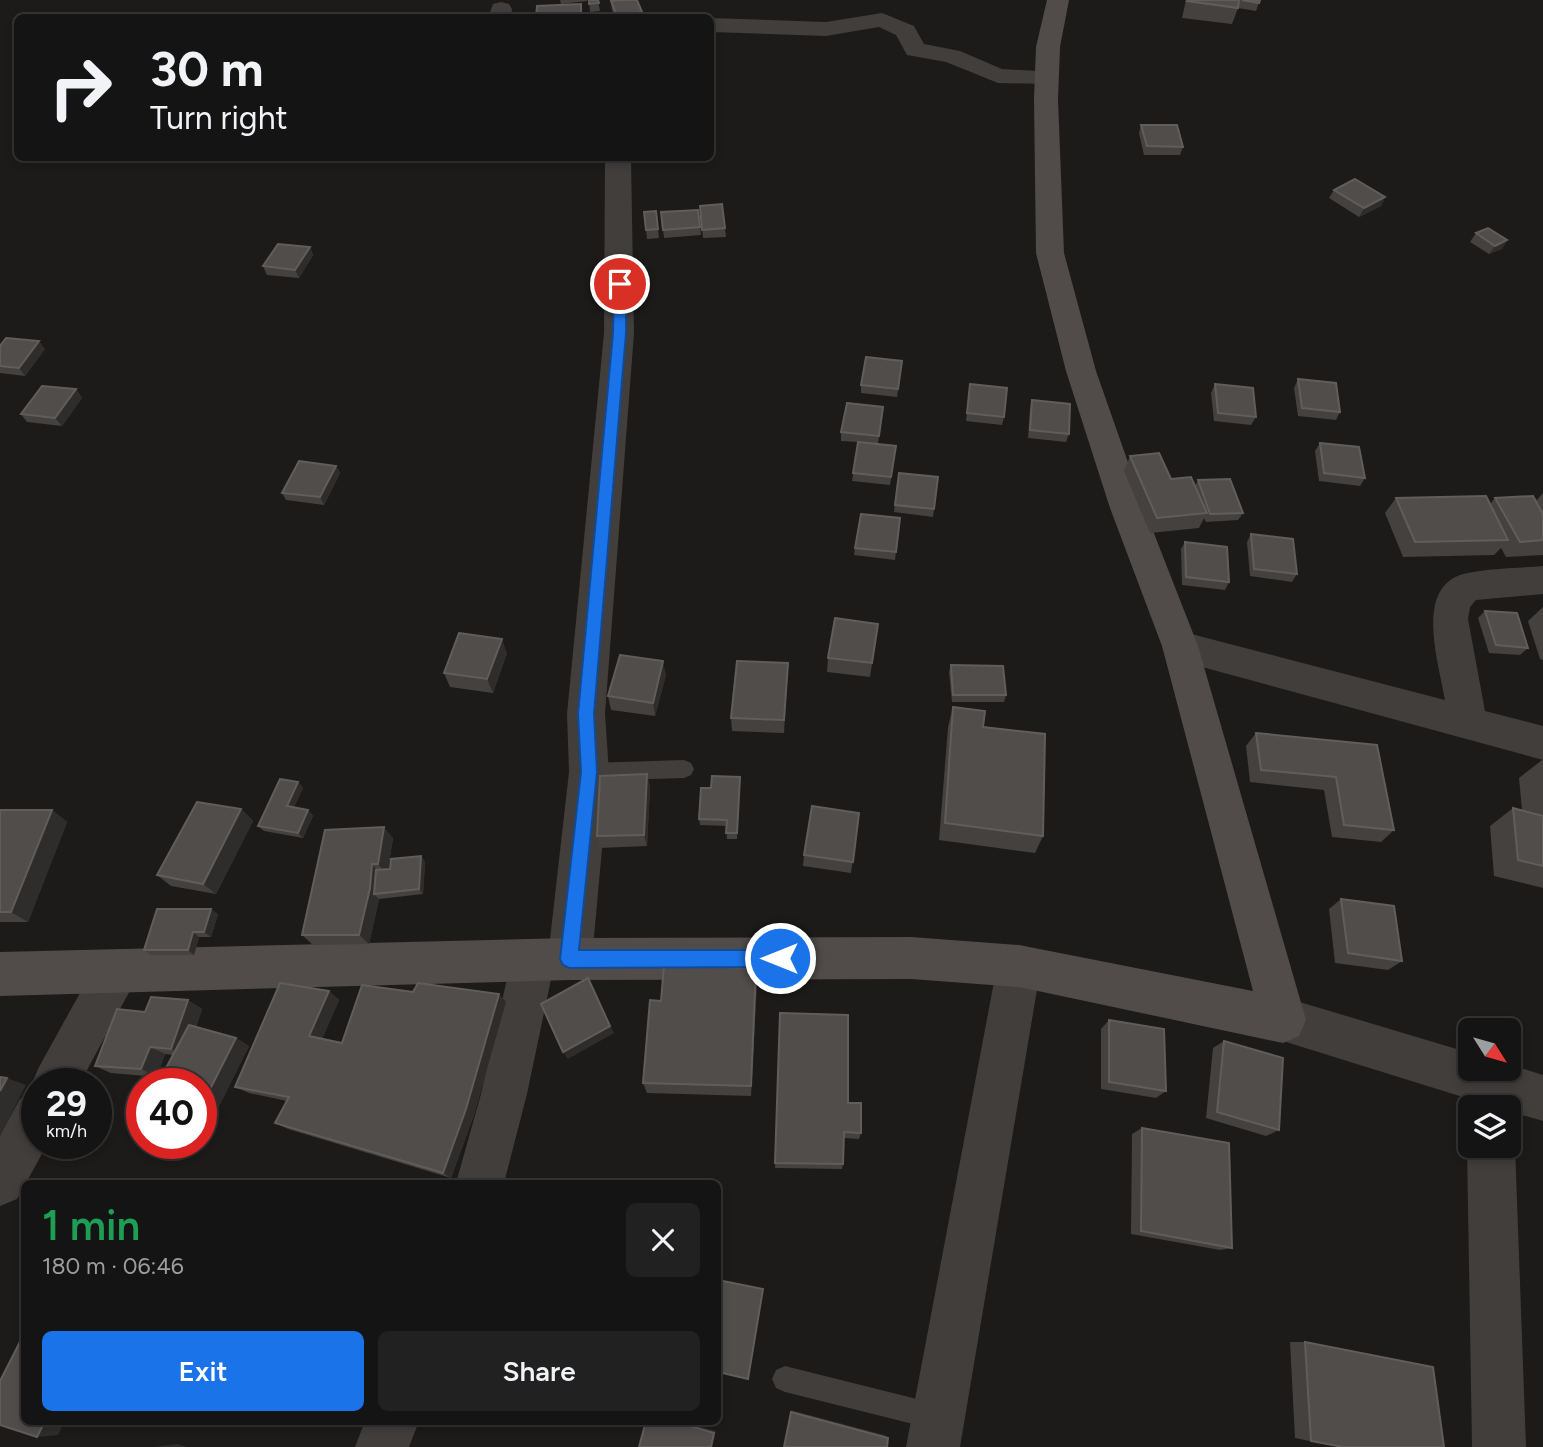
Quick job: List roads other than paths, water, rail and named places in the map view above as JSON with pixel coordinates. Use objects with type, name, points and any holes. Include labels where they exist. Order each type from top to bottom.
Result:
[{"type":"street","points":[[1059,0],[1048,47],[1050,253],[1081,371],[1127,508],[1180,646],[1283,1020]]},
{"type":"street","points":[[714,25],[826,29],[881,20],[906,31],[915,50],[960,58],[998,76],[1047,77]]},
{"type":"street","points":[[481,1180],[504,1094],[551,960],[589,772],[586,714],[620,333],[618,161]]},
{"type":"street","points":[[1468,723],[1450,619],[1453,601],[1467,587],[1543,580]]},
{"type":"street","points":[[1180,646],[1543,743]]},
{"type":"street","points":[[0,974],[551,960],[911,958],[1019,966],[1283,1020],[1487,1095]]},
{"type":"street","points":[[936,1432],[1019,966]]},
{"type":"street","points":[[63,1068],[117,970]]},
{"type":"street","points":[[1521,1097],[1543,1098]]},
{"type":"street","points":[[0,1182],[21,1145]]},
{"type":"street","points":[[1492,1158],[1499,1447]]},
{"type":"street","points":[[382,1447],[390,1425]]},
{"type":"lane","points":[[589,772],[684,769]]},
{"type":"lane","points":[[785,1379],[936,1432]]}]
